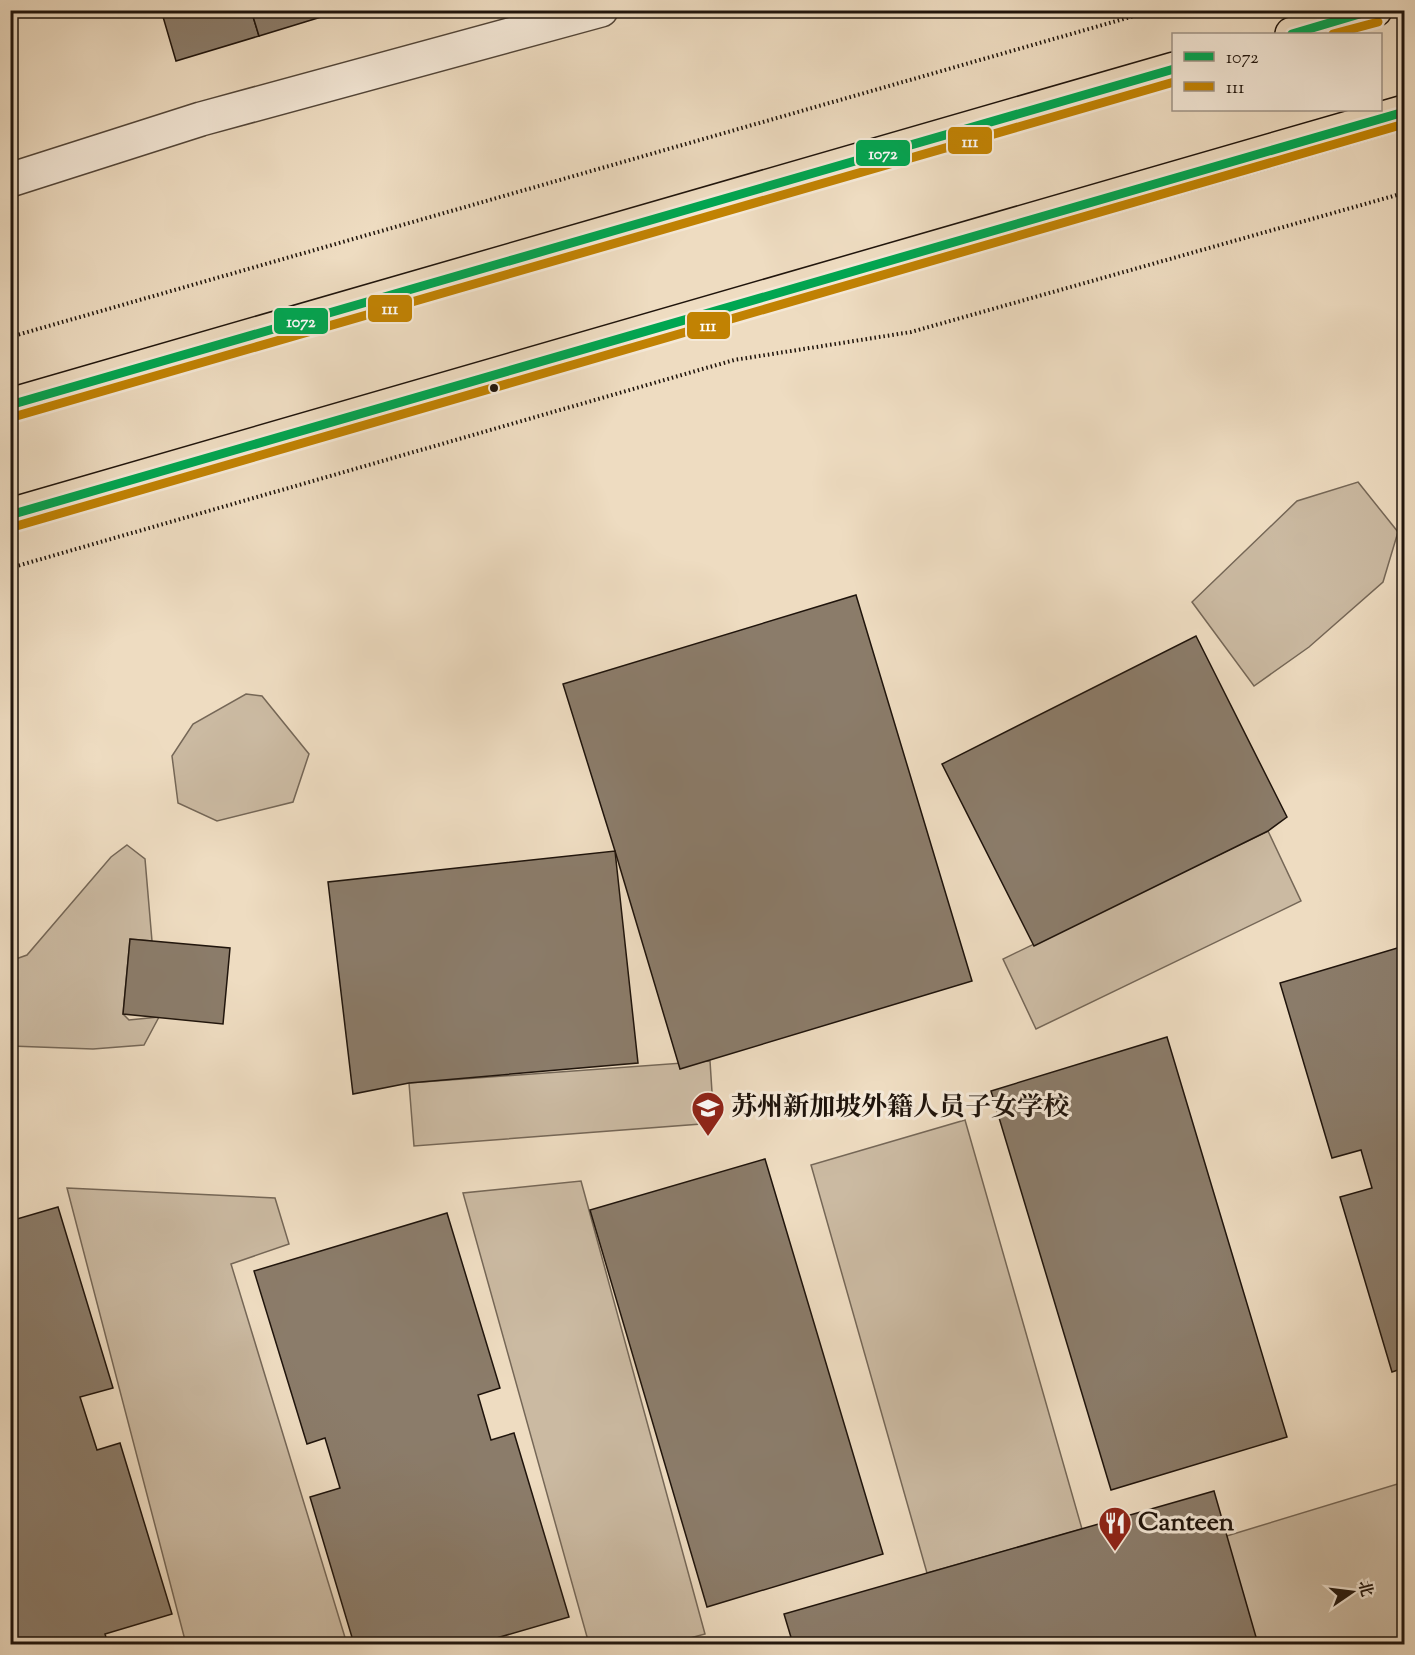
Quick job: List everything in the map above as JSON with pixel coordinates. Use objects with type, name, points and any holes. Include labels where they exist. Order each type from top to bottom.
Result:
[{"type":"main road","points":[[1295,33],[1375,10]]},
{"type":"main road","points":[[10,405],[1172,69]]},
{"type":"main road","points":[[10,515],[1404,112]]},
{"type":"street","points":[[10,180],[201,119],[601,10]]},
{"type":"path","points":[[10,337],[1155,10]]},
{"type":"path","points":[[10,568],[734,360],[911,332],[1404,194]]},
{"type":"shaded area","points":[[1358,482],[1398,532],[1383,582],[1309,647],[1254,686],[1192,602],[1297,501]]},
{"type":"shaded area","points":[[246,694],[262,696],[309,754],[293,802],[217,821],[178,803],[172,756],[193,724]]},
{"type":"shaded area","points":[[1268,831],[1301,901],[1036,1029],[1003,959]]},
{"type":"shaded area","points":[[127,845],[145,859],[152,941],[130,939],[123,1014],[129,1020],[159,1017],[144,1045],[93,1049],[11,1046],[10,961],[27,955],[111,857]]},
{"type":"shaded area","points":[[710,1061],[714,1123],[414,1146],[409,1083]]},
{"type":"shaded area","points":[[965,1120],[1082,1529],[927,1573],[811,1165]]},
{"type":"shaded area","points":[[581,1181],[705,1634],[668,1644],[589,1644],[463,1193]]},
{"type":"shaded area","points":[[67,1188],[275,1198],[289,1244],[231,1264],[347,1644],[186,1644]]},
{"type":"shaded area","points":[[1404,1482],[1404,1644],[1238,1644],[1207,1542]]},
{"type":"building","points":[[161,10],[251,10],[259,36],[176,61]]},
{"type":"building","points":[[251,10],[344,10],[259,36]]},
{"type":"building","points":[[856,595],[972,981],[680,1069],[563,684]]},
{"type":"building","points":[[1196,636],[1287,817],[1268,831],[1034,946],[942,764]]},
{"type":"building","points":[[615,851],[638,1063],[409,1083],[353,1094],[328,882]]},
{"type":"building","points":[[130,939],[230,948],[223,1024],[123,1014]]},
{"type":"building","points":[[1404,946],[1404,1368],[1392,1372],[1340,1197],[1372,1188],[1361,1150],[1332,1158],[1280,983]]},
{"type":"building","points":[[1167,1037],[1287,1437],[1111,1490],[991,1091]]},
{"type":"building","points":[[765,1159],[883,1554],[707,1607],[590,1210]]},
{"type":"building","points":[[58,1207],[113,1388],[80,1397],[97,1450],[120,1443],[172,1614],[105,1634],[108,1644],[10,1644],[10,1221]]},
{"type":"building","points":[[447,1213],[500,1388],[478,1395],[491,1440],[514,1433],[569,1617],[476,1644],[354,1644],[310,1497],[340,1488],[325,1438],[307,1444],[254,1271]]},
{"type":"building","name":"Canteen","points":[[1214,1491],[1258,1644],[793,1644],[784,1614]]},
{"type":"building","points":[[157,1639],[158,1644],[138,1644]]},
{"type":"transit line","name":"1072","points":[[1295,33],[1373,10]]},
{"type":"transit line","name":"111","points":[[1337,33],[1378,22]]},
{"type":"transit line","name":"1072","points":[[10,405],[1172,70]]},
{"type":"transit line","name":"111","points":[[13,417],[1172,83]]},
{"type":"transit line","name":"1072","points":[[10,515],[1404,112]]},
{"type":"transit line","name":"111","points":[[13,527],[1404,124]]},
{"type":"place","name":"苏州新加坡外籍人员子女学校","points":[[708,1137]]},
{"type":"place","name":"Canteen","points":[[1115,1552]]}]
